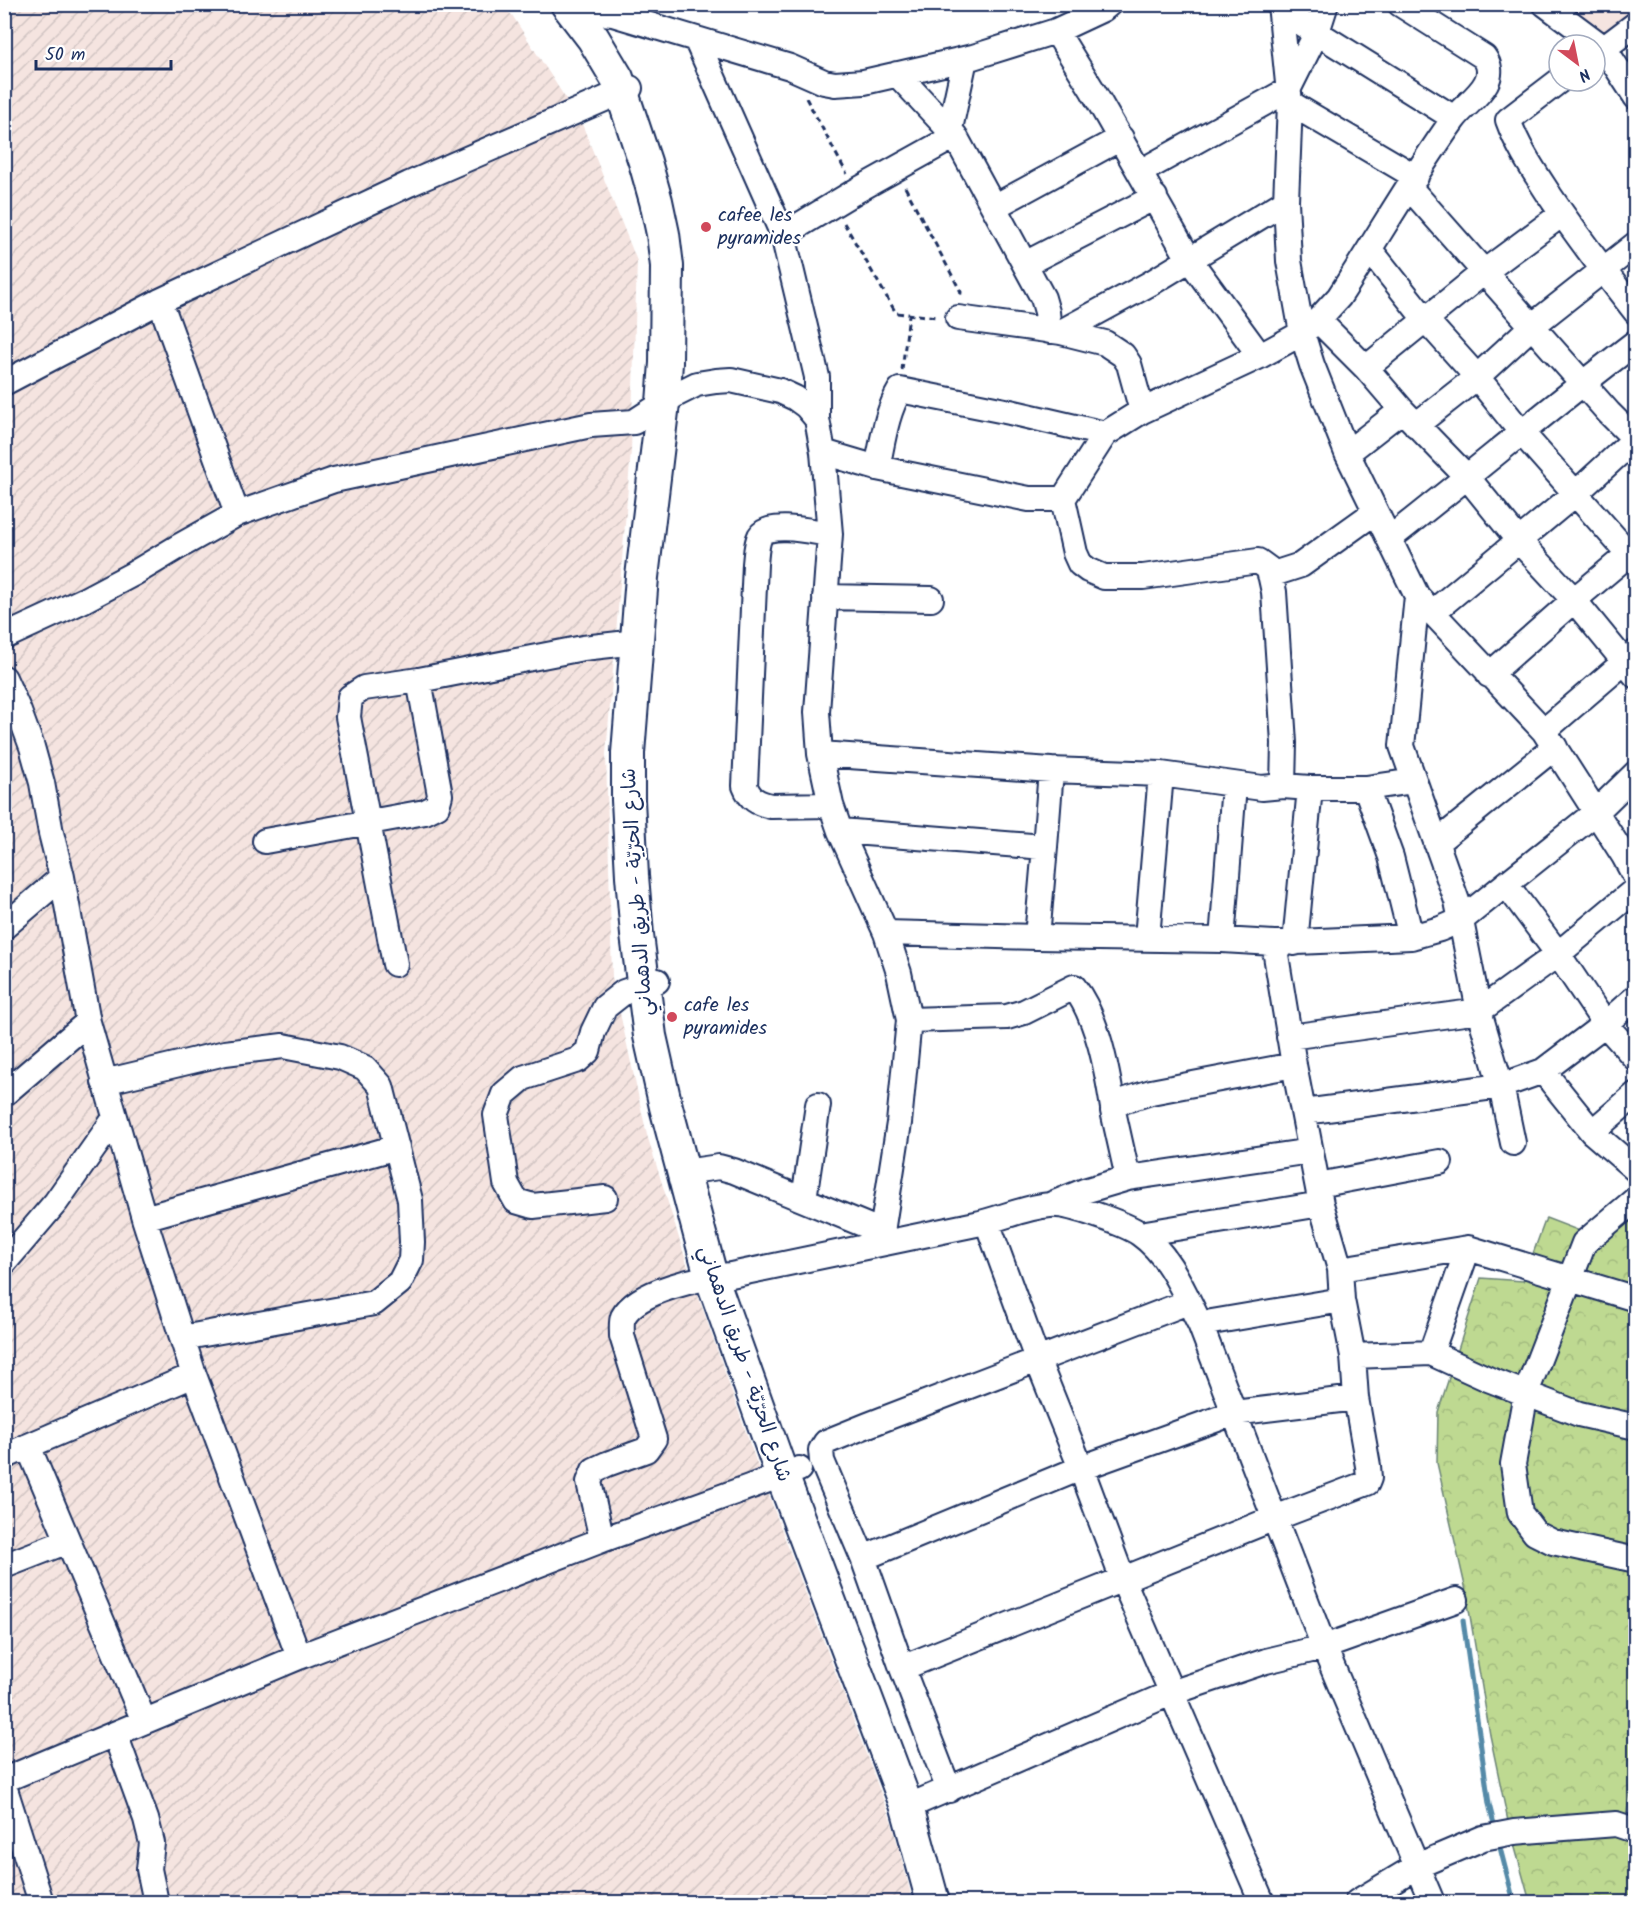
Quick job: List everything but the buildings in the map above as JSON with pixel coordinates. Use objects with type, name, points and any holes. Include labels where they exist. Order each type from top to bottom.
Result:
[{"type":"main road","name":"شارع الحرّيّة - طريق الدهماني","points":[[580,7],[593,38],[626,90],[656,201],[667,267],[666,363],[670,398],[643,741],[643,837],[650,983],[650,1036],[666,1107],[721,1275],[790,1472],[927,1799],[950,1902]]},
{"type":"main road","name":"شارع الحرّيّة - طريق الدهماني","points":[[670,398],[642,578],[628,742],[628,800],[637,935],[719,1246],[721,1275]]},
{"type":"main road","name":"شارع الحرّيّة - طريق الدهماني","points":[[927,1799],[933,1902]]},
{"type":"street","points":[[580,7],[613,14],[790,67],[824,82],[835,84],[864,82],[965,59],[1056,31],[1109,4]]},
{"type":"street","points":[[1140,172],[1289,96],[1317,32],[1326,4]]},
{"type":"street","points":[[1283,786],[1284,743],[1274,592],[1269,569],[1258,561],[1143,577],[1104,577],[1080,564],[1063,499],[1106,434],[1142,411],[1260,356],[1310,327],[1339,297],[1454,118],[1488,81],[1488,63],[1484,57],[1400,4]]},
{"type":"street","points":[[1545,4],[1579,33]]},
{"type":"street","points":[[1281,8],[1454,118]]},
{"type":"street","points":[[1281,8],[1289,96],[1286,201],[1289,261],[1310,327],[1312,365],[1347,453],[1375,512],[1425,604],[1550,739],[1624,856],[1635,878]]},
{"type":"street","points":[[1607,46],[1635,24]]},
{"type":"street","points":[[1056,31],[1121,138],[1189,259],[1260,356]]},
{"type":"street","points":[[696,39],[783,235],[817,377],[817,419],[823,452],[830,534],[818,712],[820,754],[831,805],[840,831],[886,933],[899,973],[909,1020],[899,1123],[884,1237]]},
{"type":"street","points":[[783,235],[895,170],[952,132],[965,59]]},
{"type":"street","points":[[1607,60],[1635,97]]},
{"type":"street","points":[[897,74],[952,132],[1043,298],[1055,331]]},
{"type":"street","points":[[1482,89],[1508,120],[1514,139],[1524,157],[1562,214],[1635,312]]},
{"type":"street","points":[[4,383],[160,302],[409,184],[626,90]]},
{"type":"street","points":[[1508,120],[1547,90]]},
{"type":"street","points":[[1289,96],[1412,182],[1484,272],[1609,413],[1635,439],[1520,541],[1425,604],[1402,746],[1457,901],[1479,1011],[1501,1086],[1513,1143]]},
{"type":"street","points":[[994,207],[1121,138]]},
{"type":"street","points":[[1025,264],[1155,197]]},
{"type":"street","points":[[1055,331],[1151,283],[1286,201]]},
{"type":"street","points":[[1366,368],[1484,272],[1562,214]]},
{"type":"street","points":[[1347,453],[1477,377],[1532,326],[1635,244]]},
{"type":"street","points":[[1370,250],[1522,433],[1575,494],[1633,555],[1574,600],[1489,675]]},
{"type":"street","points":[[160,302],[237,514]]},
{"type":"street","points":[[958,318],[1055,331],[1105,343],[1123,355],[1129,364],[1142,411]]},
{"type":"street","points":[[1310,327],[1366,368],[1468,478],[1520,541],[1631,663],[1436,843]]},
{"type":"street","points":[[1389,539],[1468,478],[1582,382],[1635,342]]},
{"type":"street","points":[[4,637],[94,595],[237,514],[334,480],[591,425],[634,422],[670,398],[697,384],[716,381],[730,380],[788,395],[806,406],[817,419]]},
{"type":"street","points":[[877,468],[891,404],[900,390],[1010,411],[1106,434]]},
{"type":"street","points":[[823,452],[877,468],[1029,499],[1063,499]]},
{"type":"street","points":[[1270,575],[1301,565],[1375,512]]},
{"type":"street","points":[[830,534],[779,528],[764,531],[759,537],[754,564],[745,786],[748,794],[755,801],[771,806],[831,805]]},
{"type":"street","points":[[825,597],[931,599]]},
{"type":"street","points":[[395,964],[348,717],[350,697],[364,688],[419,680],[583,648],[637,642]]},
{"type":"street","points":[[4,678],[32,747],[42,783],[62,877],[88,1022],[144,1218],[194,1375],[299,1657]]},
{"type":"street","points":[[265,841],[424,812],[437,806],[440,795],[419,680]]},
{"type":"street","points":[[820,754],[1051,770],[1161,774],[1262,788],[1283,786],[1366,788],[1414,781]]},
{"type":"street","points":[[1036,938],[1051,770]]},
{"type":"street","points":[[886,933],[1284,943],[1411,937],[1461,920],[1595,813],[1635,773]]},
{"type":"street","points":[[1147,938],[1161,774]]},
{"type":"street","points":[[1222,940],[1234,785]]},
{"type":"street","points":[[902,1668],[1367,1483],[1368,1466],[1356,1398],[1353,1356],[1342,1300],[1340,1269],[1320,1194],[1289,1037],[1284,943],[1310,788]]},
{"type":"street","points":[[1366,788],[1391,857],[1411,937]]},
{"type":"street","points":[[840,831],[1045,847]]},
{"type":"street","points":[[4,927],[62,877]]},
{"type":"street","points":[[1506,884],[1558,954],[1605,1024],[1635,1059]]},
{"type":"street","points":[[1289,1037],[1479,1011],[1558,954],[1635,889]]},
{"type":"street","points":[[605,1198],[533,1206],[516,1201],[506,1183],[496,1115],[504,1094],[523,1077],[578,1060],[588,1051],[593,1032],[605,1007],[624,992],[650,983]]},
{"type":"street","points":[[909,1020],[1007,1017],[1024,1012],[1074,987],[1084,1000],[1107,1064],[1113,1108],[1128,1178]]},
{"type":"street","points":[[1304,1112],[1501,1086],[1544,1071],[1605,1024],[1635,997]]},
{"type":"street","points":[[4,1094],[88,1022]]},
{"type":"street","points":[[104,1082],[225,1053],[284,1046],[340,1057],[365,1068],[381,1086],[410,1200],[411,1260],[400,1282],[374,1303],[182,1338]]},
{"type":"street","points":[[1113,1108],[1123,1101],[1150,1092],[1294,1065]]},
{"type":"street","points":[[1544,1071],[1592,1132],[1635,1170]]},
{"type":"street","points":[[1592,1132],[1635,1094]]},
{"type":"street","points":[[804,1199],[818,1105]]},
{"type":"street","points":[[4,1263],[56,1202],[115,1118]]},
{"type":"street","points":[[144,1218],[397,1147]]},
{"type":"street","points":[[602,1540],[589,1482],[594,1470],[646,1450],[654,1439],[622,1335],[622,1319],[631,1307],[651,1293],[884,1237],[987,1222],[1052,1204],[1084,1191],[1128,1178],[1311,1151]]},
{"type":"street","points":[[1140,1234],[1320,1194],[1440,1162]]},
{"type":"street","points":[[698,1170],[719,1167],[735,1171],[804,1199],[884,1237]]},
{"type":"street","points":[[1635,1199],[1584,1243],[1526,1393],[1513,1464],[1520,1513],[1535,1533],[1553,1542],[1635,1560]]},
{"type":"street","points":[[1052,1204],[1101,1216],[1140,1234],[1162,1256],[1178,1280],[1200,1324],[1324,1647],[1432,1902]]},
{"type":"street","points":[[987,1222],[1037,1359],[1123,1580],[1262,1902]]},
{"type":"street","points":[[1340,1269],[1468,1248],[1635,1299]]},
{"type":"street","points":[[1431,1353],[1468,1248]]},
{"type":"street","points":[[1200,1324],[1342,1300]]},
{"type":"street","points":[[1188,1302],[826,1442],[822,1450],[822,1461],[863,1558],[902,1668],[927,1799],[1171,1693],[1266,1661],[1324,1647],[1456,1600]]},
{"type":"street","points":[[1353,1356],[1431,1353],[1488,1379],[1579,1414],[1635,1427]]},
{"type":"street","points":[[4,1457],[194,1375]]},
{"type":"street","points":[[863,1558],[1081,1468],[1234,1413],[1356,1398]]},
{"type":"street","points":[[27,1446],[144,1721]]},
{"type":"street","points":[[4,1780],[299,1657],[602,1540],[790,1472]]},
{"type":"street","points":[[4,1566],[68,1541]]},
{"type":"street","points":[[115,1734],[146,1819],[152,1843],[149,1869],[156,1902]]},
{"type":"street","points":[[4,1786],[41,1902]]},
{"type":"street","points":[[1357,1902],[1417,1866],[1497,1835],[1616,1824],[1631,1829],[1635,1833]]},
{"type":"path","points":[[807,98],[856,191]]},
{"type":"path","points":[[834,205],[896,313],[958,318],[961,292],[895,170]]},
{"type":"path","points":[[900,390],[909,315]]},
{"type":"shaded area","points":[[1635,4],[1636,8],[1607,33],[1591,33],[1548,5]]},
{"type":"shaded area","points":[[5,5],[498,5],[512,15],[582,124],[637,261],[631,451],[606,754],[612,977],[647,1135],[688,1267],[757,1464],[892,1823],[913,1902],[5,1902]]},
{"type":"green space","points":[[1635,1203],[1636,1749],[1624,1833],[1635,1852],[1635,1902],[1530,1902],[1509,1826],[1490,1735],[1465,1586],[1437,1463],[1438,1412],[1481,1278],[1523,1281],[1546,1218],[1585,1233]]},
{"type":"waterway","points":[[1463,1620],[1489,1804],[1495,1828]]},
{"type":"waterway","points":[[1498,1840],[1514,1902]]},
{"type":"place","name":"cafee les pyramides","points":[[706,227]]},
{"type":"place","name":"cafe les pyramides","points":[[672,1017]]}]
